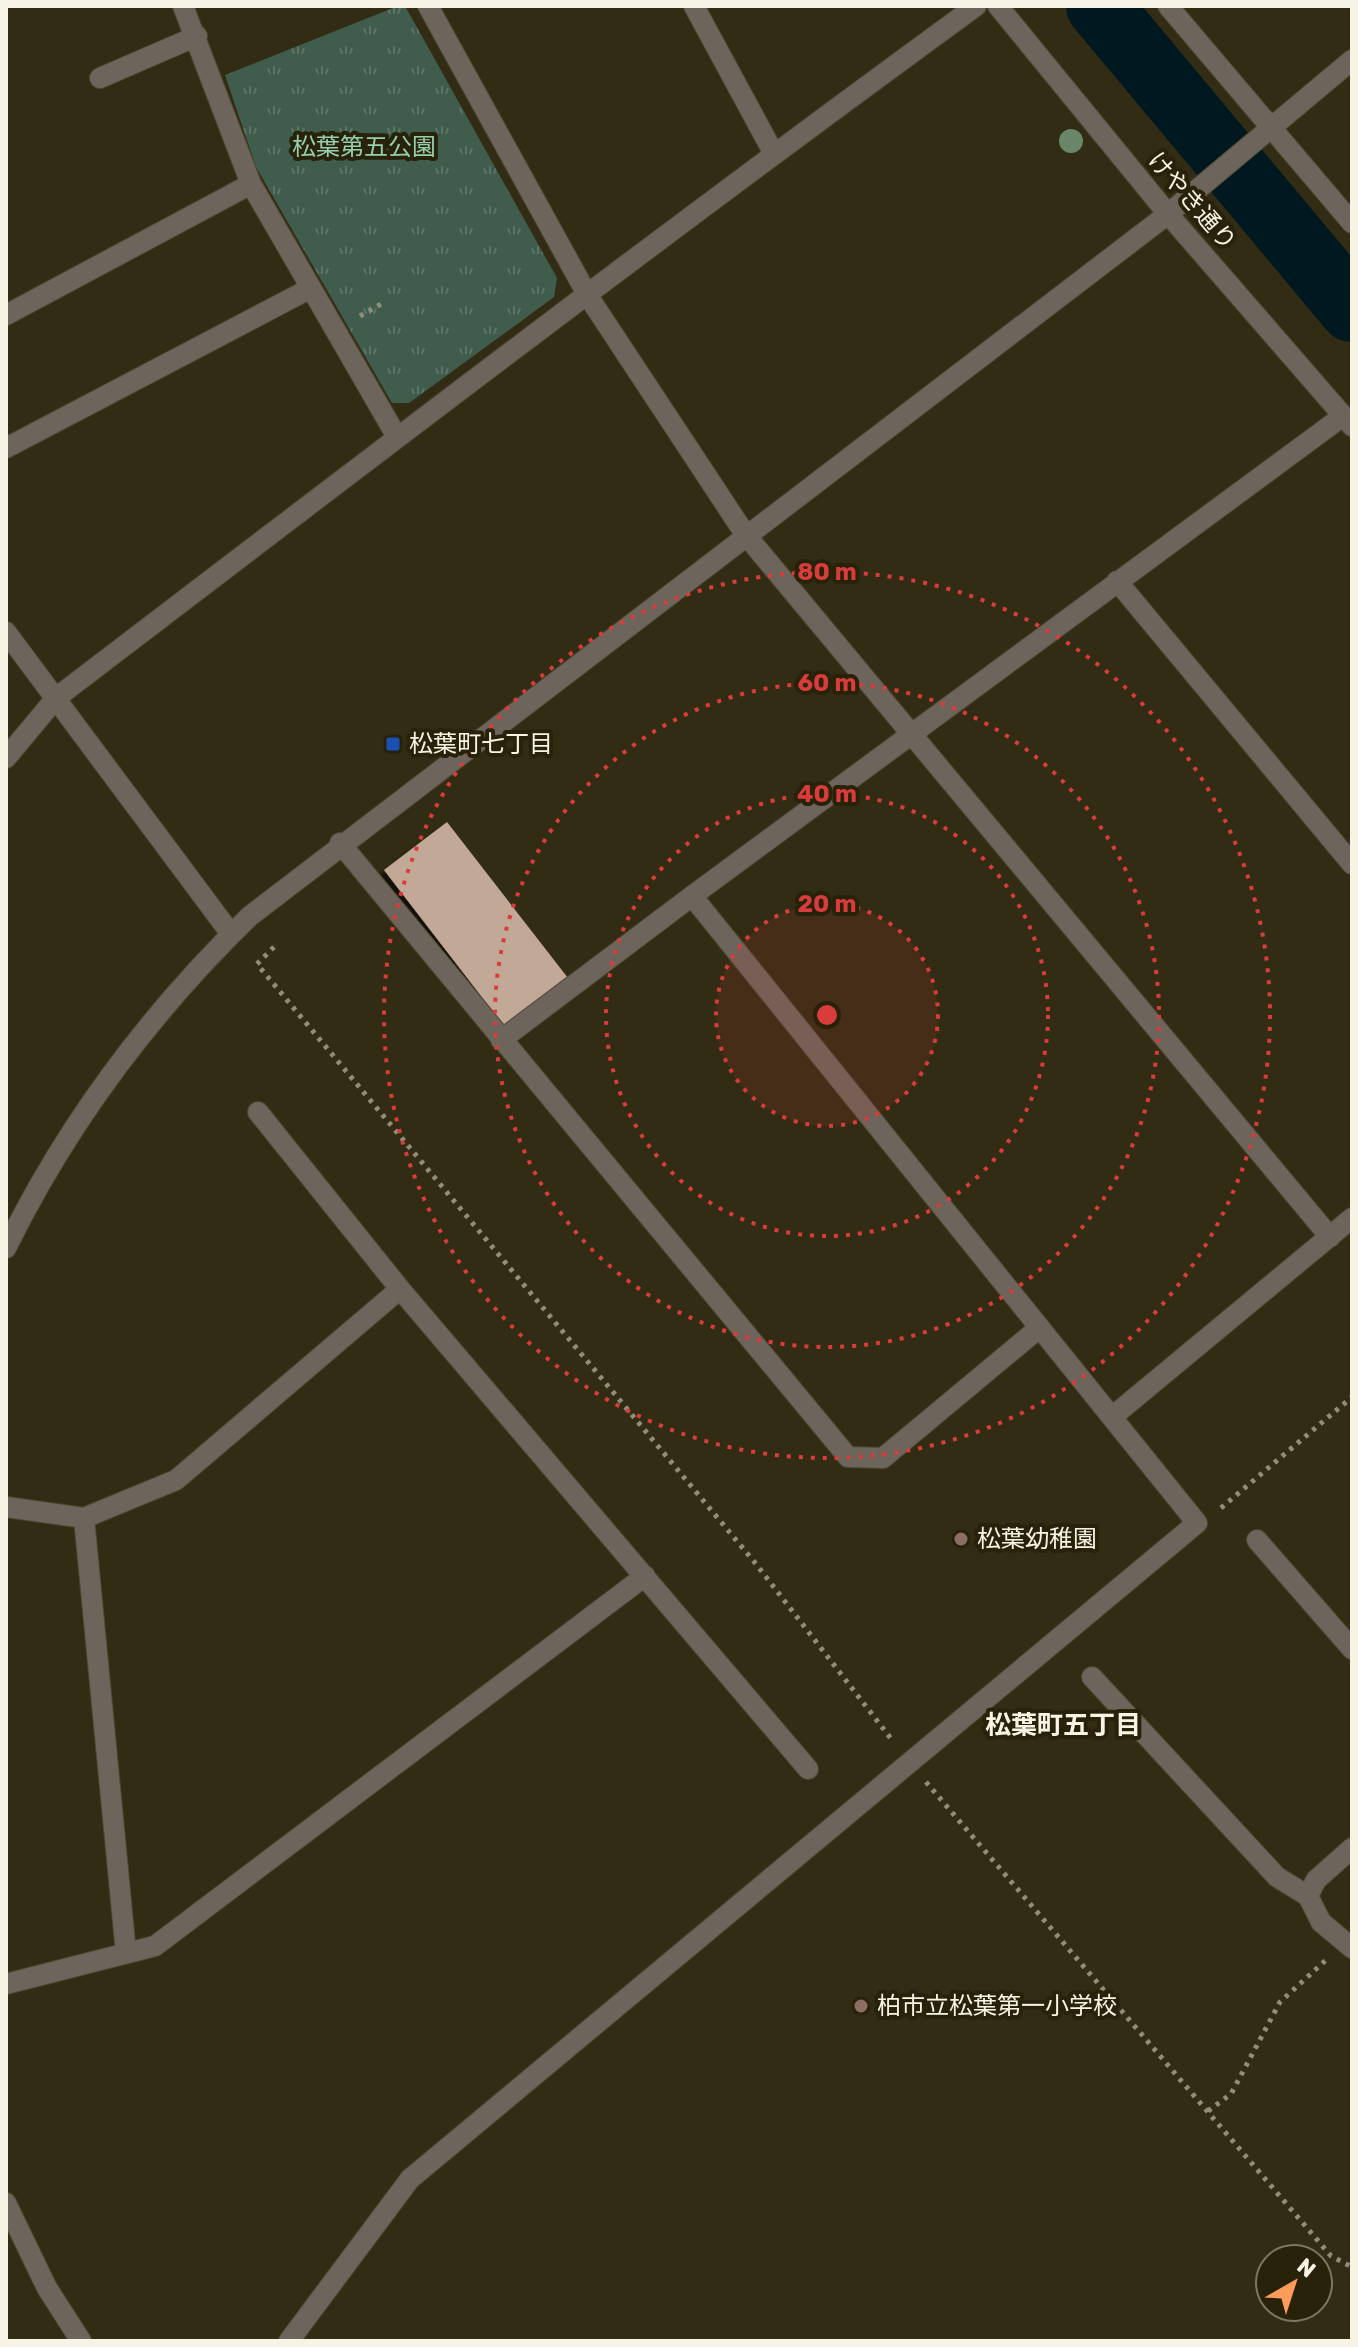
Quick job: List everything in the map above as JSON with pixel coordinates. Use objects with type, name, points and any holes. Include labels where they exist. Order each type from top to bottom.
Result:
[{"type":"street","points":[[183,6],[251,184],[397,437]]},
{"type":"street","points":[[428,6],[588,296],[745,534],[1330,1237]]},
{"type":"street","points":[[694,6],[773,152]]},
{"type":"street","points":[[6,758],[56,698],[397,437],[588,296],[773,152],[976,6]]},
{"type":"street","name":"けやき通り","points":[[998,6],[1168,214],[1348,421]]},
{"type":"street","points":[[1168,6],[1265,135],[1352,223]]},
{"type":"street","points":[[100,78],[197,36]]},
{"type":"street","points":[[6,1248],[33,1193],[83,1111],[166,1001],[231,934],[340,843],[1168,214],[1352,60]]},
{"type":"street","points":[[6,315],[251,184]]},
{"type":"street","points":[[6,448],[311,288]]},
{"type":"street","points":[[501,1040],[1117,581],[1348,421]]},
{"type":"street","points":[[1117,581],[1352,864]]},
{"type":"street","points":[[6,632],[231,934]]},
{"type":"street","points":[[340,843],[848,1457],[883,1458],[1039,1328]]},
{"type":"street","points":[[289,2341],[410,2179],[1197,1523],[692,896]]},
{"type":"street","points":[[258,1112],[400,1289],[808,1769]]},
{"type":"street","points":[[1112,1417],[1352,1218]]},
{"type":"street","points":[[6,1507],[84,1518],[176,1480],[400,1289]]},
{"type":"street","points":[[84,1518],[126,1953]]},
{"type":"street","points":[[1257,1540],[1352,1649]]},
{"type":"street","points":[[6,1984],[155,1946],[645,1576]]},
{"type":"street","points":[[1092,1677],[1277,1877],[1308,1896],[1321,1922],[1346,1944]]},
{"type":"street","points":[[1308,1896],[1316,1880],[1352,1848]]},
{"type":"street","points":[[6,2203],[47,2288],[81,2341]]},
{"type":"path","points":[[274,947],[257,964],[756,1564],[908,1761],[1331,2256],[1352,2267]]},
{"type":"path","points":[[1197,1523],[1209,1518],[1352,1397]]},
{"type":"path","points":[[1208,2111],[1231,2094],[1280,2002],[1346,1944]]},
{"type":"green space","name":"松葉第五公園","points":[[398,6],[405,6],[557,278],[554,297],[409,403],[392,403],[256,167],[225,75]]},
{"type":"building","points":[[447,822],[568,978],[505,1027],[384,870]]},
{"type":"waterway","points":[[1099,6],[1352,309]]},
{"type":"place","name":"松葉町七丁目","points":[[393,744]]},
{"type":"place","name":"松葉幼稚園","points":[[961,1539]]},
{"type":"place","name":"柏市立松葉第一小学校","points":[[861,2006]]},
{"type":"district","name":"松葉町五丁目","points":[[1063,1725]]}]
